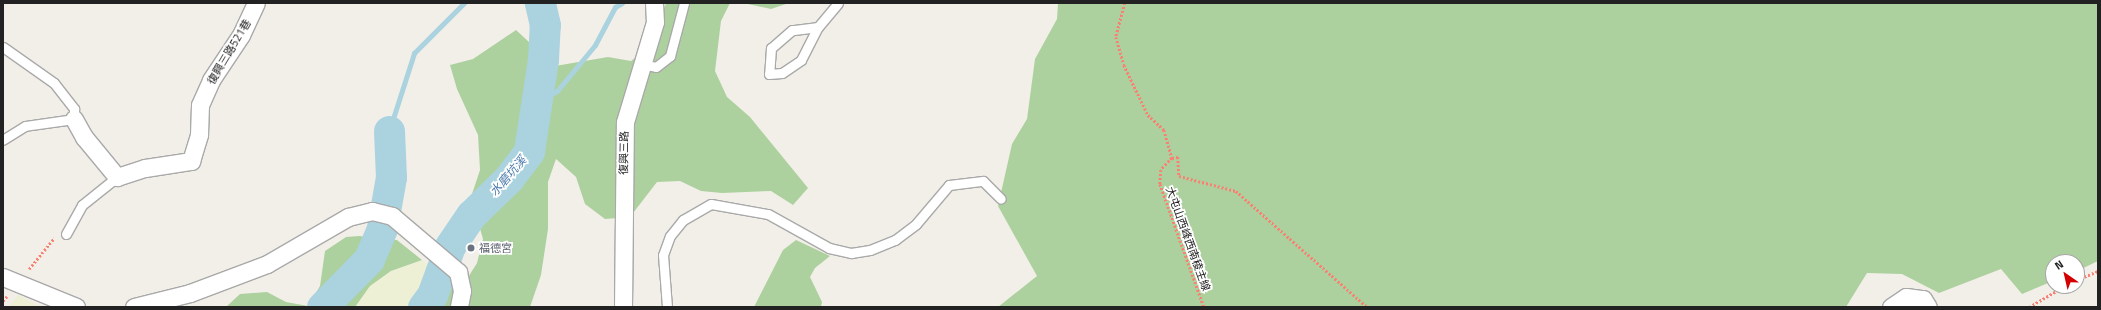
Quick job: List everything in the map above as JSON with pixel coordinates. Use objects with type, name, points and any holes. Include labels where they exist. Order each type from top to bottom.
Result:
[{"type":"street","name":"復興三路521巷","points":[[117,177],[145,168],[191,161],[206,92],[241,36],[256,3]]},
{"type":"street","name":"復興三路","points":[[623,307],[625,122],[641,64],[655,22],[654,3]]},
{"type":"street","points":[[74,119],[84,137],[117,177]]},
{"type":"street","points":[[134,307],[190,293],[267,264],[348,217],[372,211],[392,216],[458,272],[462,291],[459,307]]},
{"type":"street","points":[[3,277],[76,307]]},
{"type":"street","points":[[1891,307],[1906,297],[1923,299],[1928,307]]},
{"type":"lane","points":[[641,64],[656,67],[670,56],[684,3]]},
{"type":"lane","points":[[818,28],[792,30],[771,48],[769,74],[782,73],[801,60],[818,28],[838,3]]},
{"type":"lane","points":[[3,48],[54,83],[74,109],[74,119],[25,126],[3,140]]},
{"type":"lane","points":[[66,234],[82,205],[117,177]]},
{"type":"lane","points":[[667,307],[663,255],[670,236],[683,220],[711,204],[768,214],[829,248],[851,252],[870,250],[895,240],[916,224],[949,185],[983,181],[1001,199]]},
{"type":"path","points":[[1125,3],[1116,37],[1124,65],[1148,115],[1164,130],[1172,158],[1178,157],[1179,176],[1236,191],[1367,307]]},
{"type":"path","name":"大屯山西峰西南稜主線","points":[[1172,158],[1161,170],[1160,184],[1204,307]]},
{"type":"path","points":[[20,285],[49,240],[66,234]]},
{"type":"path","points":[[2085,277],[2098,271]]},
{"type":"path","points":[[2029,307],[2051,294]]},
{"type":"green space","points":[[666,3],[730,3],[721,21],[715,71],[727,97],[750,117],[808,188],[793,205],[771,191],[722,193],[701,191],[680,181],[657,182],[630,217],[605,219],[585,204],[576,177],[556,159],[548,182],[548,229],[541,275],[530,307],[409,307],[417,298],[449,279],[462,287],[477,263],[483,239],[471,197],[480,170],[478,135],[457,89],[450,65],[473,59],[516,30],[555,66],[608,57],[631,61],[654,43]]},
{"type":"green space","points":[[743,3],[789,3],[771,9]]},
{"type":"green space","points":[[1058,3],[2098,3],[2098,261],[2085,267],[2085,254],[2045,254],[2045,284],[2022,294],[2001,269],[1939,293],[1902,274],[1867,273],[1846,307],[998,307],[1037,276],[998,206],[1012,144],[1027,119],[1035,59],[1057,19]]},
{"type":"green space","points":[[359,236],[397,240],[422,260],[391,271],[370,286],[355,307],[226,307],[240,294],[267,292],[286,302],[308,306],[320,286],[325,251],[346,237]]},
{"type":"green space","points":[[796,240],[830,256],[815,268],[810,277],[822,302],[821,307],[754,307],[783,250]]},
{"type":"green space","points":[[422,260],[449,279],[417,298],[409,307],[355,307],[370,286],[392,271]]},
{"type":"green space","points":[[18,295],[41,307],[8,307]]},
{"type":"waterway","points":[[389,131],[414,53],[464,3]]},
{"type":"waterway","name":"水磨坑溪","points":[[423,307],[432,295],[450,246],[471,215],[509,178],[529,151],[543,59],[545,25],[540,3]]},
{"type":"waterway","points":[[537,102],[557,91],[595,45],[615,7],[622,3]]},
{"type":"waterway","points":[[322,307],[369,259],[382,228],[391,177],[389,131]]},
{"type":"place","name":"福德宮","points":[[471,248]]}]
